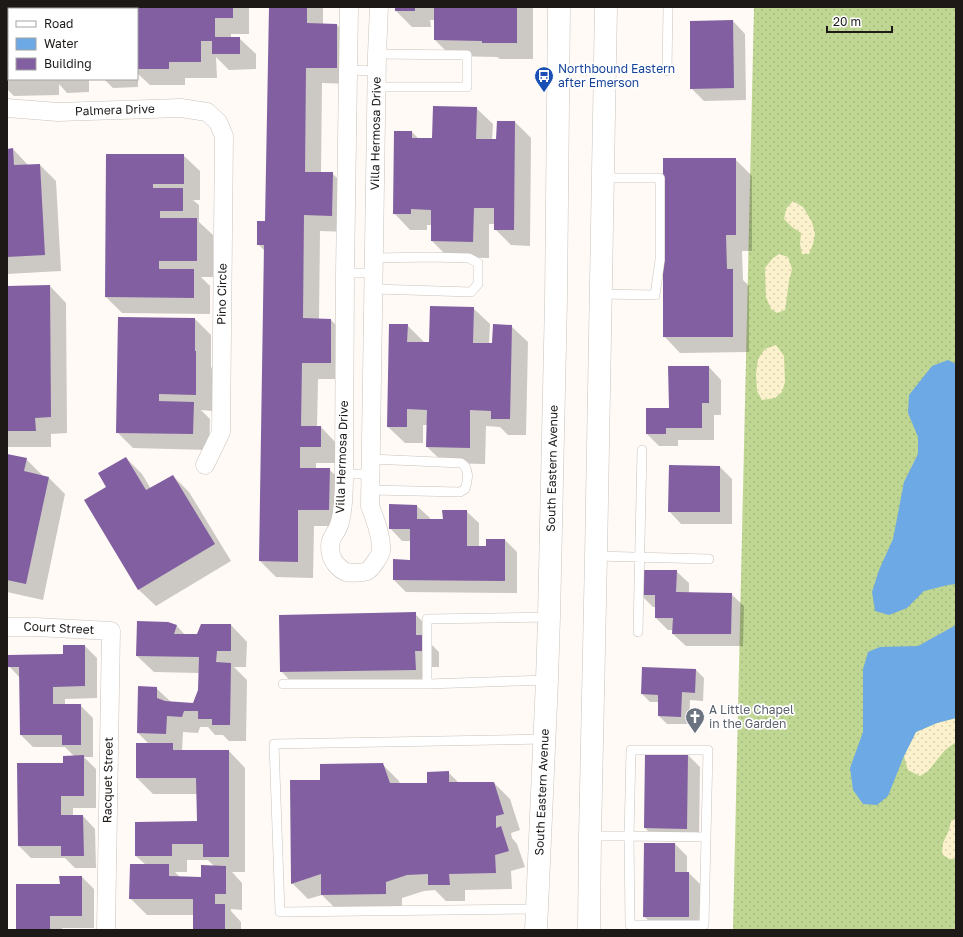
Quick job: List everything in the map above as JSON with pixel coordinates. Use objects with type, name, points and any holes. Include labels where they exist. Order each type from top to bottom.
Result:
[{"type":"main road","name":"South Eastern Avenue","points":[[536,920],[545,739],[549,617],[556,300],[559,7]]},
{"type":"main road","points":[[589,930],[606,7]]},
{"type":"street","name":"Villa Hermosa Drive","points":[[349,7],[344,474],[343,502],[340,524],[330,541],[331,554],[336,564],[346,572],[360,573],[368,570],[376,561],[380,551],[379,534],[370,506],[379,7]]},
{"type":"street","name":"Palmera Drive","points":[[7,108],[58,112],[181,108],[206,112],[218,122]]},
{"type":"street","name":"Pino Circle","points":[[205,465],[221,432],[224,136],[218,122]]},
{"type":"street","name":"Court Street","points":[[7,628],[36,627],[111,631]]},
{"type":"street","name":"Racquet Street","points":[[106,930],[111,631]]},
{"type":"lane","points":[[667,71],[668,7]]},
{"type":"lane","points":[[348,70],[377,71],[467,87],[467,55],[377,71]]},
{"type":"lane","points":[[601,294],[655,295],[660,260],[660,178],[603,178]]},
{"type":"lane","points":[[345,273],[374,274],[471,292],[478,284],[478,263],[468,258],[431,257],[374,274]]},
{"type":"lane","points":[[638,632],[642,450]]},
{"type":"lane","points":[[344,474],[371,474],[461,463],[465,465],[467,470],[467,484],[465,489],[460,492],[371,474]]},
{"type":"lane","points":[[596,556],[709,559]]},
{"type":"lane","points":[[427,684],[427,619],[549,617]]},
{"type":"lane","points":[[283,684],[427,684],[547,680]]},
{"type":"lane","points":[[536,920],[280,912],[274,744],[545,739]]},
{"type":"lane","points":[[631,750],[708,750],[704,925],[630,925],[629,836],[631,750]]},
{"type":"lane","points":[[590,836],[706,837]]},
{"type":"green space","points":[[754,7],[956,7],[956,930],[733,930]]},
{"type":"sand","points":[[793,201],[803,207],[812,222],[815,234],[809,254],[802,254],[800,244],[801,233],[784,219],[786,209]]},
{"type":"sand","points":[[779,254],[788,257],[792,269],[785,310],[777,313],[771,309],[766,297],[765,268],[772,259]]},
{"type":"sand","points":[[776,345],[784,356],[785,382],[782,392],[775,398],[762,400],[757,391],[756,374],[758,359],[765,349]]},
{"type":"sand","points":[[956,718],[956,742],[945,750],[928,771],[920,776],[908,770],[904,756],[916,732],[937,723]]},
{"type":"sand","points":[[956,819],[956,859],[949,859],[942,854],[943,843],[951,821]]},
{"type":"water","points":[[948,360],[956,364],[956,584],[924,591],[907,608],[889,615],[875,611],[872,592],[879,570],[893,539],[904,482],[918,454],[918,437],[908,413],[909,395],[932,366]]},
{"type":"water","points":[[956,625],[956,718],[937,723],[916,732],[904,756],[888,796],[877,805],[863,804],[853,790],[850,768],[863,732],[863,669],[868,652],[880,647],[918,646]]},
{"type":"building","points":[[7,7],[72,7],[8,8],[7,80]]},
{"type":"building","points":[[233,7],[233,18],[215,18],[215,37],[240,37],[240,54],[212,54],[212,41],[201,41],[201,62],[169,62],[169,69],[138,69],[138,8],[92,8]]},
{"type":"building","points":[[269,7],[307,7],[307,23],[337,24],[337,68],[306,68],[305,172],[333,172],[332,216],[304,215],[303,318],[331,319],[331,363],[302,363],[301,426],[321,426],[321,447],[300,447],[300,468],[330,468],[329,510],[298,510],[298,562],[259,561],[264,245],[257,245],[257,221],[265,221]]},
{"type":"building","points":[[395,7],[415,7],[415,11],[395,11]]},
{"type":"building","points":[[434,7],[517,7],[517,43],[482,43],[482,41],[434,40]]},
{"type":"building","points":[[733,20],[734,88],[690,89],[690,21]]},
{"type":"building","points":[[433,106],[477,107],[476,139],[496,139],[497,121],[515,121],[514,230],[494,230],[494,208],[474,208],[473,242],[431,241],[431,210],[411,209],[411,214],[393,214],[394,131],[412,131],[412,138],[432,138]]},
{"type":"building","points":[[13,148],[14,165],[40,164],[45,255],[7,257],[7,149]]},
{"type":"building","points":[[106,154],[184,154],[184,184],[153,184],[153,188],[183,188],[183,211],[160,211],[160,218],[197,218],[197,261],[159,261],[159,269],[194,269],[194,298],[105,297]]},
{"type":"building","points":[[663,158],[736,158],[736,235],[726,235],[727,269],[733,269],[733,337],[663,337]]},
{"type":"building","points":[[50,285],[51,417],[35,418],[36,431],[7,431],[7,286]]},
{"type":"building","points":[[430,306],[474,307],[473,343],[492,343],[493,324],[512,325],[510,419],[491,419],[491,411],[470,410],[470,448],[426,447],[427,410],[407,409],[407,427],[387,427],[389,324],[408,324],[407,342],[429,342]]},
{"type":"building","points":[[118,317],[195,318],[196,395],[159,394],[159,401],[194,402],[193,434],[116,433]]},
{"type":"building","points":[[668,366],[709,366],[709,403],[702,403],[702,428],[666,428],[666,434],[646,434],[646,408],[669,408]]},
{"type":"building","points":[[7,454],[27,458],[24,471],[49,477],[26,584],[7,580]]},
{"type":"building","points":[[126,457],[146,490],[173,475],[215,544],[138,590],[84,500],[106,487],[98,473]]},
{"type":"building","points":[[669,465],[720,466],[720,512],[668,512]]},
{"type":"building","points":[[389,504],[417,505],[417,519],[443,519],[442,510],[467,510],[467,546],[486,546],[486,539],[505,539],[505,581],[393,580],[393,559],[410,560],[410,529],[389,529]]},
{"type":"building","points":[[639,570],[677,570],[676,592],[732,593],[731,634],[672,634],[673,618],[655,618],[655,595],[639,595]]},
{"type":"building","points":[[416,612],[416,635],[423,635],[424,651],[415,651],[416,670],[280,672],[279,615]]},
{"type":"building","points":[[137,621],[168,622],[177,625],[174,634],[197,634],[201,624],[231,624],[231,651],[217,651],[216,662],[231,663],[230,725],[212,725],[212,719],[198,719],[198,711],[184,711],[182,717],[167,716],[166,734],[137,733],[138,686],[157,687],[157,698],[165,701],[193,703],[198,690],[199,657],[136,656]]},
{"type":"building","points":[[63,645],[85,645],[85,686],[53,687],[53,704],[81,704],[81,745],[62,745],[62,735],[20,735],[19,667],[8,667],[8,655],[63,654]]},
{"type":"building","points":[[642,667],[696,669],[695,693],[682,692],[681,717],[658,716],[658,695],[641,694]]},
{"type":"building","points":[[136,743],[173,743],[173,750],[229,750],[229,857],[203,857],[203,844],[172,844],[172,856],[135,856],[135,822],[197,821],[196,778],[136,778]]},
{"type":"building","points":[[645,753],[688,754],[687,829],[644,828]]},
{"type":"building","points":[[84,755],[84,796],[61,796],[61,815],[83,815],[84,856],[61,856],[61,846],[18,846],[17,763],[63,763],[63,756]]},
{"type":"building","points":[[383,763],[390,783],[427,783],[427,772],[449,771],[449,782],[494,782],[504,814],[496,816],[496,828],[501,826],[509,851],[495,855],[496,873],[449,874],[450,885],[428,885],[428,874],[407,875],[386,882],[386,894],[321,895],[321,874],[291,884],[290,780],[320,780],[320,764]]},
{"type":"building","points":[[644,843],[675,843],[675,872],[689,872],[689,917],[643,917]]},
{"type":"building","points":[[130,864],[169,864],[169,876],[201,877],[201,865],[226,866],[226,894],[215,894],[215,904],[225,904],[225,930],[193,930],[193,899],[129,899]]},
{"type":"building","points":[[59,876],[82,876],[82,916],[50,916],[50,930],[16,930],[16,884],[60,884]]},
{"type":"place","name":"Northbound Eastern after Emerson","points":[[544,93]]},
{"type":"place","name":"A Little Chapel in the Garden","points":[[695,734]]}]
